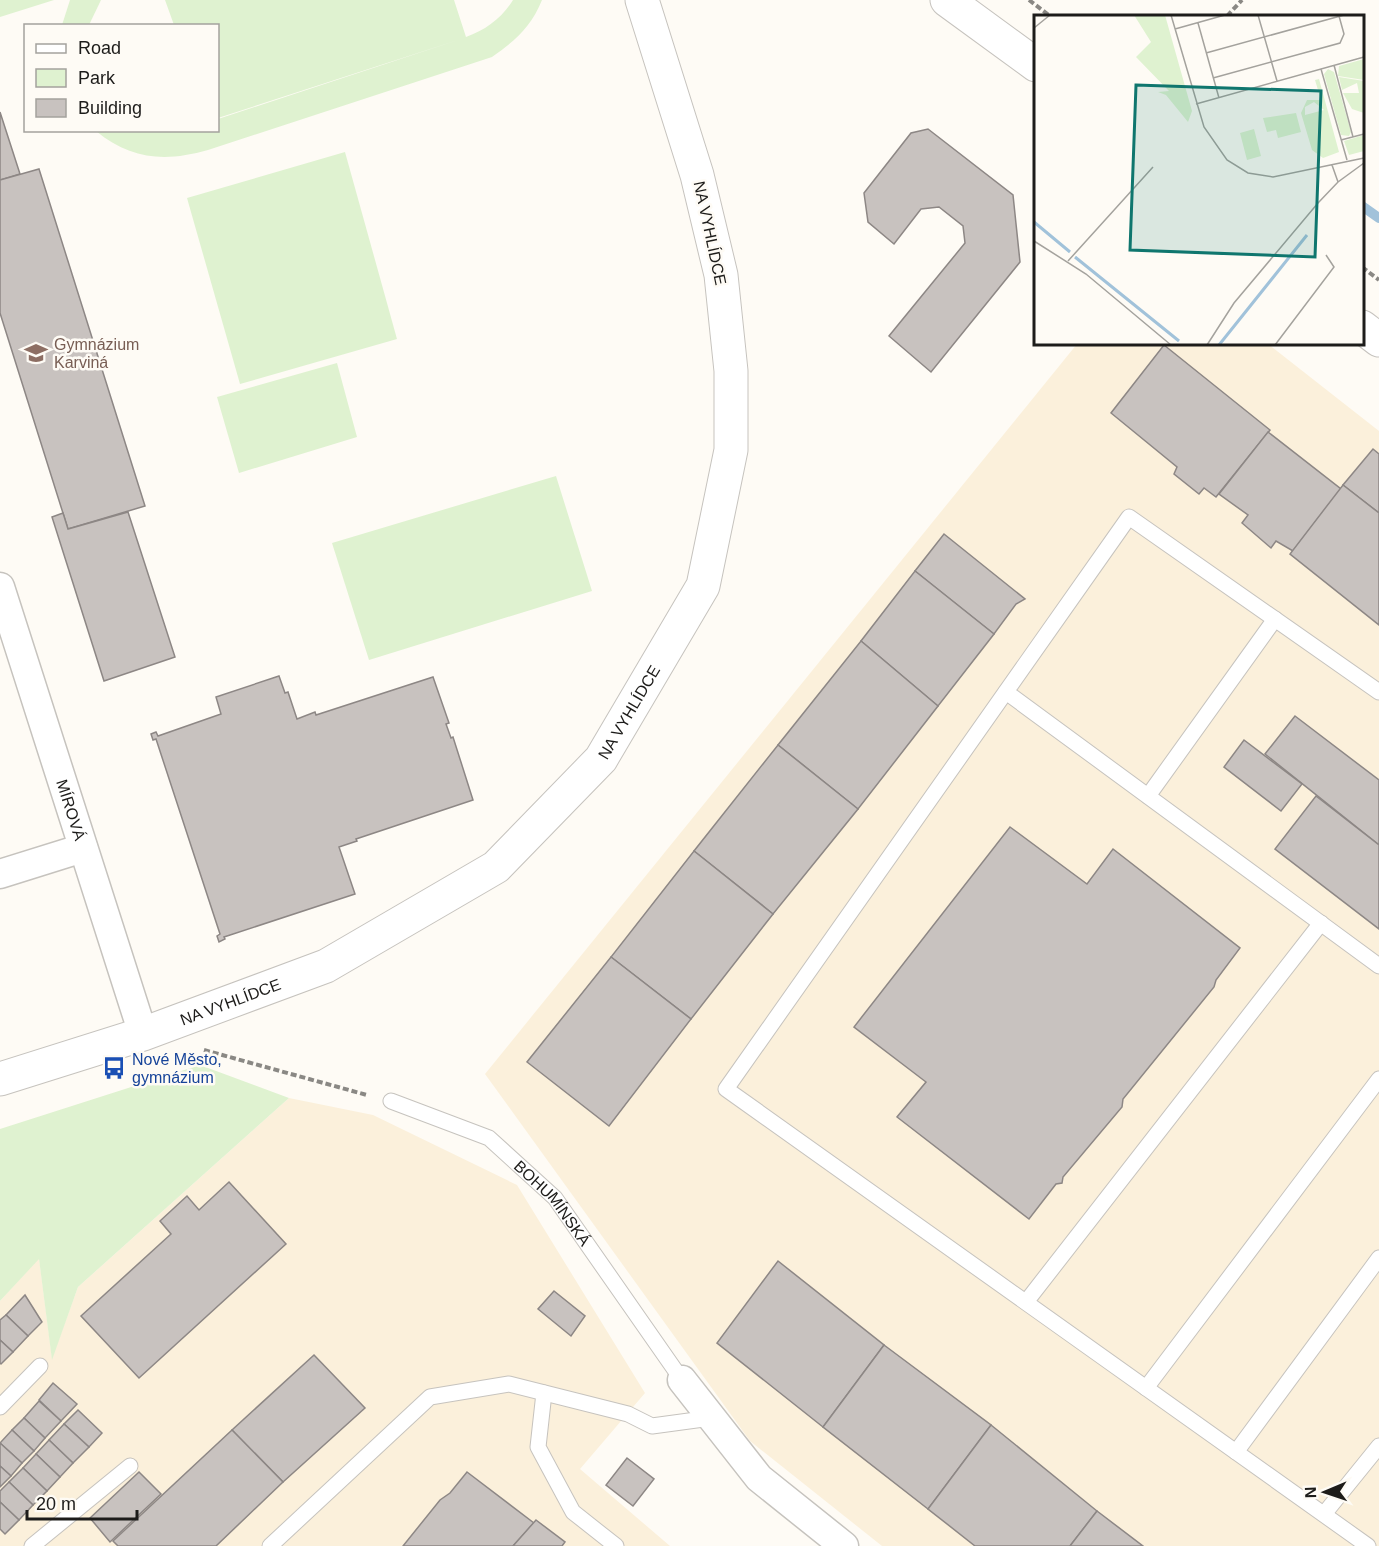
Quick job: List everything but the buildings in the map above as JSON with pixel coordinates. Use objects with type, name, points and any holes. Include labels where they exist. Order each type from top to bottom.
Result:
[{"type":"street","name":"NA VYHLÍDCE","points":[[0,1079],[143,1034],[326,966],[496,867],[601,759],[702,586],[732,450],[730,371],[721,275],[697,175],[642,0]]},
{"type":"street","points":[[947,0],[1034,64]]},
{"type":"street","points":[[1364,329],[1379,340]]},
{"type":"street","name":"MÍROVÁ","points":[[0,587],[143,1034]]},
{"type":"street","points":[[0,874],[83,848]]},
{"type":"street","name":"BOHUMÍNSKÁ","points":[[682,1380],[759,1478],[844,1546]]},
{"type":"lane","points":[[1368,1546],[726,1089],[1129,518],[1379,692]]},
{"type":"lane","points":[[1148,796],[1275,619]]},
{"type":"lane","points":[[1006,692],[1379,966]]},
{"type":"lane","points":[[1026,1302],[1321,923]]},
{"type":"lane","points":[[1146,1388],[1379,1079]]},
{"type":"lane","name":"BOHUMÍNSKÁ","points":[[391,1101],[489,1138],[555,1198],[682,1380]]},
{"type":"lane","points":[[1236,1452],[1379,1258]]},
{"type":"lane","points":[[0,1407],[40,1366]]},
{"type":"lane","points":[[270,1546],[430,1397],[509,1384],[628,1414],[652,1426],[711,1418]]},
{"type":"lane","points":[[544,1393],[538,1447],[573,1512],[616,1546]]},
{"type":"lane","points":[[1324,1514],[1379,1446]]},
{"type":"lane","points":[[32,1546],[130,1466]]},
{"type":"path","points":[[1029,0],[1049,15]]},
{"type":"path","points":[[1228,15],[1242,0]]},
{"type":"path","points":[[1364,269],[1379,280]]},
{"type":"path","points":[[199,1049],[391,1101]]},
{"type":"shaded area","points":[[1076,345],[1269,345],[1379,431],[1379,1546],[882,1546],[750,1441],[485,1074]]},
{"type":"shaded area","points":[[289,1098],[373,1115],[517,1185],[645,1393],[580,1469],[670,1546],[0,1546],[0,1301],[39,1258],[52,1358],[78,1287]]},
{"type":"green space","points":[[0,0],[54,0],[0,17]]},
{"type":"green space","points":[[70,0],[101,0],[89,24],[62,24]]},
{"type":"green space","points":[[165,0],[454,0],[466,37],[493,23],[513,0],[542,0],[533,18],[522,32],[492,57],[208,150],[163,157],[136,153],[109,141],[97,132],[219,132],[219,119],[461,39],[219,118],[219,24],[174,24]]},
{"type":"green space","points":[[345,152],[397,339],[240,384],[187,198]]},
{"type":"green space","points":[[337,363],[357,437],[239,473],[217,397]]},
{"type":"green space","points":[[556,476],[592,591],[369,660],[332,543]]},
{"type":"green space","points":[[200,1065],[289,1098],[78,1287],[52,1360],[39,1259],[0,1301],[0,1129]]},
{"type":"waterway","points":[[1364,207],[1379,218]]},
{"type":"place","name":"Gymnázium Karviná","points":[[36,353]]},
{"type":"place","name":"Nové Město, gymnázium","points":[[114,1068]]}]
